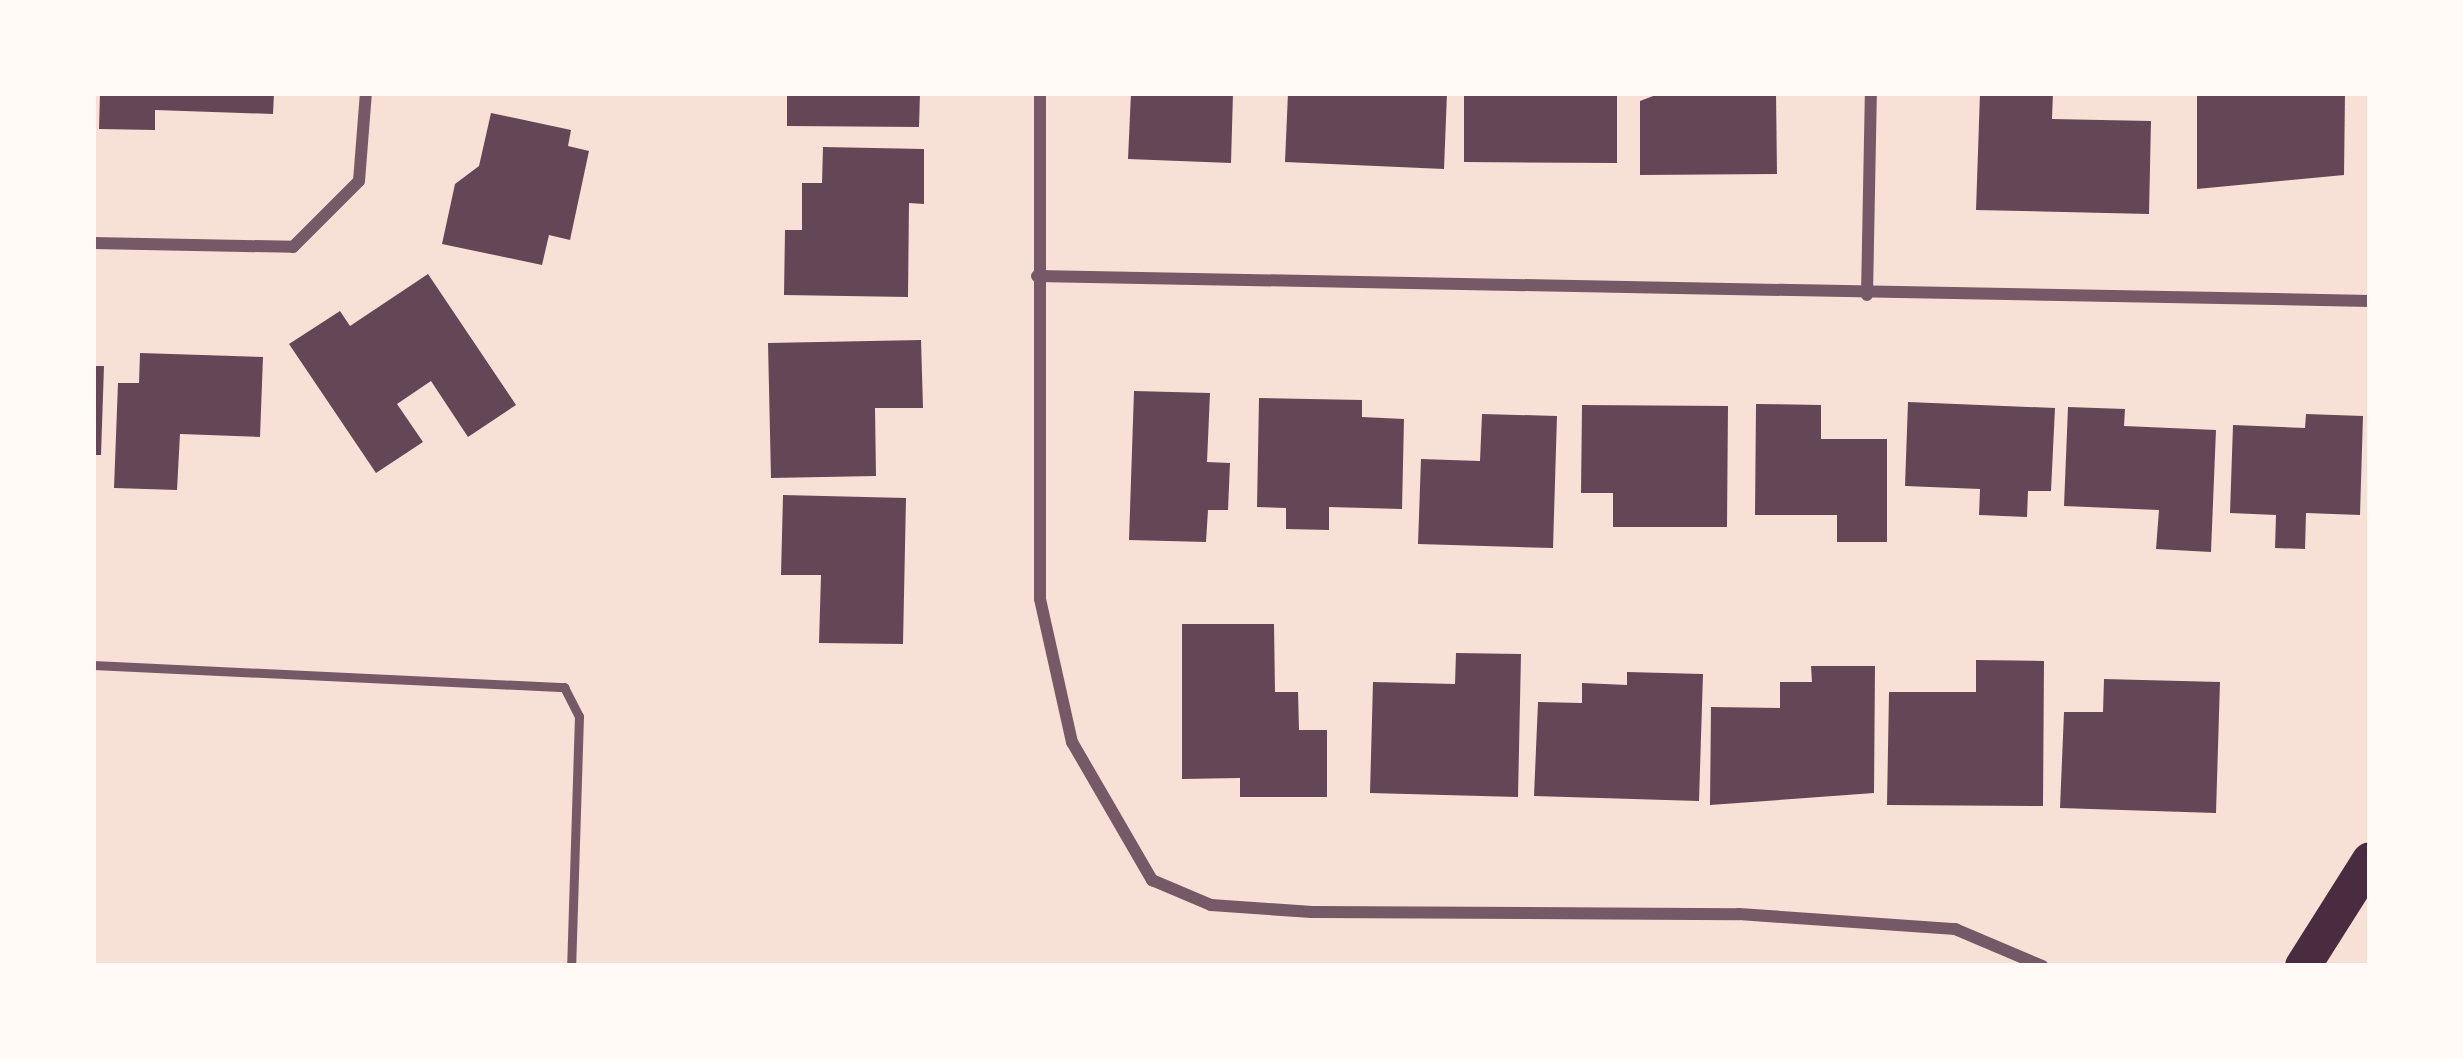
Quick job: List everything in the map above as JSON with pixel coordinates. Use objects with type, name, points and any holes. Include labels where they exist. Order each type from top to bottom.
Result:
[{"type":"highway","points":[[2303,966],[2370,860]]},
{"type":"street","points":[[93,243],[293,247],[341,210],[359,181],[366,93]]},
{"type":"street","points":[[1040,93],[1040,599],[1072,742],[1108,820],[1152,880],[1211,905],[1955,929],[2042,966]]},
{"type":"street","points":[[1868,295],[1871,93]]},
{"type":"street","points":[[1037,276],[2370,301]]},
{"type":"lane","points":[[93,665],[564,687],[579,716],[571,966]]},
{"type":"building","points":[[100,93],[274,93],[273,114],[155,110],[155,130],[99,129]]},
{"type":"building","points":[[787,93],[920,93],[919,127],[787,126]]},
{"type":"building","points":[[1131,93],[1233,93],[1231,163],[1128,159]]},
{"type":"building","points":[[1288,93],[1447,93],[1444,169],[1285,162]]},
{"type":"building","points":[[1464,93],[1617,93],[1617,163],[1464,162]]},
{"type":"building","points":[[1661,93],[1776,93],[1777,174],[1640,175],[1640,101]]},
{"type":"building","points":[[1980,93],[2053,93],[2052,119],[2151,121],[2149,214],[1976,210]]},
{"type":"building","points":[[2197,93],[2345,93],[2344,175],[2197,189]]},
{"type":"building","points":[[491,113],[571,130],[568,146],[589,151],[570,240],[549,235],[542,265],[442,244],[455,184],[479,166]]},
{"type":"building","points":[[823,147],[924,149],[924,204],[909,203],[908,297],[784,295],[785,230],[802,230],[802,183],[822,183]]},
{"type":"building","points":[[428,274],[516,405],[468,437],[431,381],[397,404],[423,442],[376,473],[289,344],[340,311],[350,326]]},
{"type":"building","points":[[921,340],[923,408],[875,408],[876,476],[771,478],[768,343]]},
{"type":"building","points":[[140,353],[263,357],[260,437],[180,434],[177,490],[114,488],[118,383],[139,383]]},
{"type":"building","points":[[93,366],[104,366],[101,455],[93,455]]},
{"type":"building","points":[[1134,391],[1210,393],[1207,462],[1230,463],[1228,510],[1208,510],[1206,542],[1129,540]]},
{"type":"building","points":[[1259,398],[1362,400],[1362,417],[1404,419],[1402,509],[1329,507],[1329,530],[1286,529],[1286,508],[1257,507]]},
{"type":"building","points":[[1908,402],[2055,408],[2051,491],[2028,491],[2027,517],[1979,515],[1980,489],[1905,486]]},
{"type":"building","points":[[1756,404],[1821,405],[1821,439],[1887,439],[1887,542],[1837,542],[1837,515],[1755,515]]},
{"type":"building","points":[[1582,405],[1728,406],[1727,527],[1613,527],[1613,493],[1581,493]]},
{"type":"building","points":[[2068,407],[2125,409],[2124,426],[2216,430],[2211,552],[2156,549],[2159,510],[2064,506]]},
{"type":"building","points":[[1482,414],[1557,416],[1553,548],[1418,544],[1421,459],[1480,461]]},
{"type":"building","points":[[2306,414],[2363,416],[2360,515],[2306,513],[2305,549],[2275,548],[2276,515],[2230,513],[2233,425],[2305,428]]},
{"type":"building","points":[[783,495],[906,498],[903,644],[819,643],[821,575],[781,575]]},
{"type":"building","points":[[1182,624],[1274,624],[1275,692],[1298,692],[1299,730],[1327,730],[1327,797],[1240,797],[1240,778],[1182,779]]},
{"type":"building","points":[[1456,653],[1521,654],[1518,797],[1370,793],[1373,682],[1455,684]]},
{"type":"building","points":[[1976,660],[2044,661],[2043,806],[1887,805],[1889,692],[1976,692]]},
{"type":"building","points":[[1811,666],[1875,666],[1874,793],[1710,805],[1711,707],[1780,708],[1780,682],[1812,682]]},
{"type":"building","points":[[1627,672],[1703,674],[1699,801],[1534,796],[1538,702],[1582,703],[1582,683],[1627,685]]},
{"type":"building","points":[[2104,679],[2220,682],[2216,813],[2060,808],[2064,712],[2103,712]]}]
